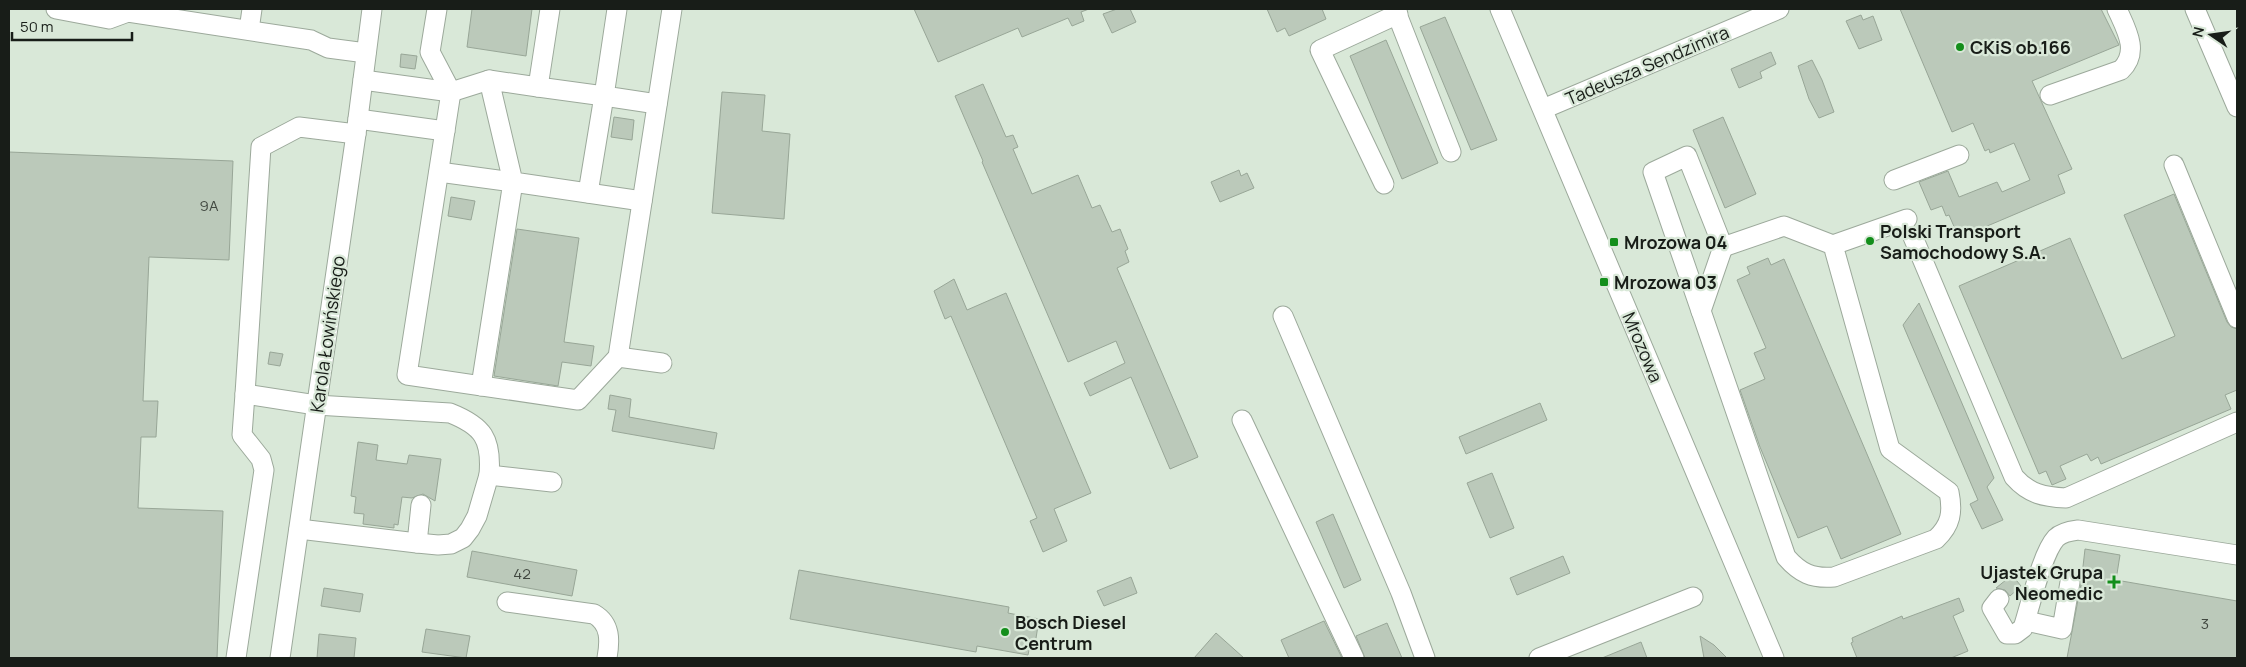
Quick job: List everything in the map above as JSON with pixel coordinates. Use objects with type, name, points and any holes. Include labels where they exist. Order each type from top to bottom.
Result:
[{"type":"street","points":[[56,9],[80,11],[110,19],[128,10],[311,40],[328,48],[366,53]]},
{"type":"street","points":[[249,30],[252,9]]},
{"type":"street","name":"Karola Łowińskiego","points":[[280,658],[357,126],[372,9]]},
{"type":"street","points":[[437,9],[430,52],[451,92],[407,375],[578,400],[618,357],[672,9]]},
{"type":"street","points":[[538,87],[550,9]]},
{"type":"street","points":[[588,193],[617,9]]},
{"type":"street","name":"Mrozowa","points":[[1500,9],[1774,658]]},
{"type":"street","points":[[2050,95],[2121,70],[2127,65],[2130,57],[2130,38],[2117,9]]},
{"type":"street","points":[[2195,9],[2237,107]]},
{"type":"street","name":"Tadeusza Sendzimira","points":[[1543,109],[1774,10]]},
{"type":"street","points":[[1384,184],[1320,50],[1396,11],[1452,152]]},
{"type":"street","points":[[363,80],[451,92],[489,80],[657,104]]},
{"type":"street","points":[[481,386],[513,182],[489,80]]},
{"type":"street","points":[[236,658],[264,470],[261,459],[242,435],[261,147],[299,127],[357,126],[446,131]]},
{"type":"street","points":[[1701,311],[1723,247],[1687,156],[1653,172],[1701,311],[1786,557],[1796,568],[1808,576],[1819,578],[1834,577],[1936,539],[1945,531],[1950,520],[1952,507],[1949,492],[1890,449],[1834,245]]},
{"type":"street","points":[[1894,180],[1959,156]]},
{"type":"street","points":[[2174,164],[2237,318]]},
{"type":"street","points":[[439,172],[642,201]]},
{"type":"street","points":[[1723,247],[1784,226],[1834,245],[1910,228],[2014,477],[2035,494],[2066,498],[2237,422]]},
{"type":"street","points":[[1283,316],[1401,593],[1426,658]]},
{"type":"street","points":[[618,357],[662,363]]},
{"type":"street","points":[[244,394],[316,406],[450,413],[471,421],[483,436],[491,454],[489,475],[477,516],[463,538],[451,544],[438,546],[299,529]]},
{"type":"street","points":[[1242,420],[1332,607],[1354,658]]},
{"type":"street","points":[[489,475],[552,482]]},
{"type":"street","points":[[418,544],[421,505]]},
{"type":"street","points":[[1999,599],[1992,608],[2007,634],[2015,634],[2024,628],[2049,548],[2057,536],[2078,530],[2237,555]]},
{"type":"street","points":[[2026,622],[2062,629],[2070,582]]},
{"type":"street","points":[[1539,658],[1693,597]]},
{"type":"street","points":[[507,602],[594,614],[601,618],[608,633],[607,658]]},
{"type":"building","points":[[472,9],[532,9],[526,56],[467,47]]},
{"type":"building","points":[[914,9],[1089,9],[1081,12],[1084,21],[1072,26],[1068,18],[1022,37],[1018,28],[938,62]]},
{"type":"building","points":[[1117,9],[1130,9],[1136,22],[1112,33],[1103,14]]},
{"type":"building","points":[[1267,9],[1322,9],[1326,19],[1289,36],[1285,28],[1277,32]]},
{"type":"building","points":[[1900,9],[2101,9],[2119,45],[2032,81],[2072,169],[2058,175],[2065,193],[1959,238],[1949,215],[1946,216],[1942,206],[1931,210],[1919,182],[1948,171],[1959,197],[1997,182],[2002,192],[2030,180],[2014,143],[1990,153],[1989,149],[1985,151],[1973,123],[1952,132]]},
{"type":"building","points":[[1861,15],[1863,20],[1873,16],[1882,40],[1859,49],[1846,21]]},
{"type":"building","points":[[1445,17],[1497,140],[1471,150],[1420,27]]},
{"type":"building","points":[[1386,40],[1438,163],[1402,179],[1350,56]]},
{"type":"building","points":[[1771,52],[1776,64],[1760,72],[1762,78],[1739,88],[1731,69]]},
{"type":"building","points":[[401,54],[417,56],[415,69],[400,67]]},
{"type":"building","points":[[1812,60],[1834,112],[1819,118],[1809,99],[1798,66]]},
{"type":"building","points":[[983,84],[1006,137],[1013,135],[1018,147],[1013,149],[1032,194],[1078,175],[1092,208],[1100,205],[1112,232],[1120,229],[1128,249],[1125,251],[1129,262],[1117,268],[1198,457],[1170,469],[1131,377],[1090,396],[1084,383],[1125,363],[1116,341],[1068,362],[955,96]]},
{"type":"building","points":[[722,92],[765,95],[762,131],[790,134],[784,219],[712,213]]},
{"type":"building","points":[[614,117],[634,120],[632,140],[611,137]]},
{"type":"building","points":[[1723,117],[1756,194],[1725,208],[1693,130]]},
{"type":"building","points":[[9,152],[233,161],[229,260],[149,257],[143,401],[158,401],[156,437],[141,437],[138,508],[223,511],[217,658],[9,658]]},
{"type":"building","points":[[1239,170],[1241,176],[1247,173],[1254,188],[1220,202],[1211,182]]},
{"type":"building","points":[[2174,194],[2227,322],[2231,327],[2237,329],[2237,390],[2225,395],[2231,409],[2101,464],[2098,457],[2091,461],[2087,454],[2060,466],[2066,479],[2052,485],[2046,471],[2039,474],[1959,286],[2070,238],[2122,359],[2175,336],[2124,215]]},
{"type":"building","points":[[451,197],[475,201],[471,220],[448,216]]},
{"type":"building","points":[[517,229],[579,238],[564,342],[594,346],[591,366],[562,362],[558,386],[494,376]]},
{"type":"building","points":[[1768,258],[1771,265],[1784,259],[1901,534],[1841,559],[1827,526],[1798,538],[1760,447],[1740,390],[1765,379],[1754,353],[1766,348],[1737,280],[1750,274],[1747,267]]},
{"type":"building","points":[[954,279],[967,310],[1006,293],[1091,493],[1054,509],[1067,541],[1043,552],[1030,521],[1037,518],[951,316],[945,319],[934,291]]},
{"type":"building","points":[[1919,303],[1994,478],[1987,487],[2003,520],[1982,529],[1970,504],[1978,500],[1903,325]]},
{"type":"building","points":[[270,352],[283,354],[280,366],[268,364]]},
{"type":"building","points":[[610,395],[631,399],[629,417],[717,433],[714,449],[612,431],[616,410],[608,409]]},
{"type":"building","points":[[1540,403],[1547,420],[1466,454],[1459,437]]},
{"type":"building","points":[[358,442],[378,445],[376,460],[407,464],[409,455],[441,459],[435,501],[423,494],[412,498],[402,497],[398,525],[394,524],[394,528],[363,524],[364,514],[354,513],[356,497],[351,496]]},
{"type":"building","points":[[1492,473],[1514,528],[1490,538],[1467,483]]},
{"type":"building","points":[[1333,514],[1361,580],[1344,588],[1316,522]]},
{"type":"building","points":[[2085,549],[2120,555],[2116,580],[2237,601],[2237,658],[2067,658],[2081,584]]},
{"type":"building","points":[[472,551],[577,570],[572,596],[467,577]]},
{"type":"building","points":[[1563,556],[1570,573],[1517,595],[1510,578]]},
{"type":"building","points":[[799,570],[1009,607],[1008,613],[1039,619],[1034,651],[1029,650],[1028,655],[977,646],[976,652],[790,619]]},
{"type":"building","points":[[2012,575],[2021,586],[2010,596],[2005,590],[1996,588]]},
{"type":"building","points":[[1131,577],[1137,593],[1104,606],[1097,591]]},
{"type":"building","points":[[324,588],[363,594],[360,612],[321,606]]},
{"type":"building","points":[[1959,598],[1964,611],[1953,616],[1968,651],[1951,658],[1857,658],[1851,643],[1853,642],[1852,638],[1902,616],[1903,619]]},
{"type":"building","points":[[1324,621],[1342,658],[1289,658],[1281,640]]},
{"type":"building","points":[[1387,623],[1402,658],[1365,658],[1356,636]]},
{"type":"building","points":[[426,629],[470,636],[466,658],[422,652]]},
{"type":"building","points":[[1216,633],[1244,658],[1194,658]]},
{"type":"building","points":[[319,634],[356,638],[354,658],[317,658]]},
{"type":"building","points":[[1700,636],[1714,645],[1727,658],[1704,658]]},
{"type":"building","points":[[1641,642],[1647,658],[1602,658]]},
{"type":"place","name":"CKiS ob.166","points":[[1960,47]]},
{"type":"place","name":"Polski Transport Samochodowy S.A.","points":[[1870,241]]},
{"type":"place","name":"Mrozowa 04","points":[[1614,242]]},
{"type":"place","name":"Mrozowa 03","points":[[1604,282]]},
{"type":"place","name":"Ujastek Grupa Neomedic","points":[[2114,582]]},
{"type":"place","name":"Bosch Diesel Centrum","points":[[1005,632]]}]
